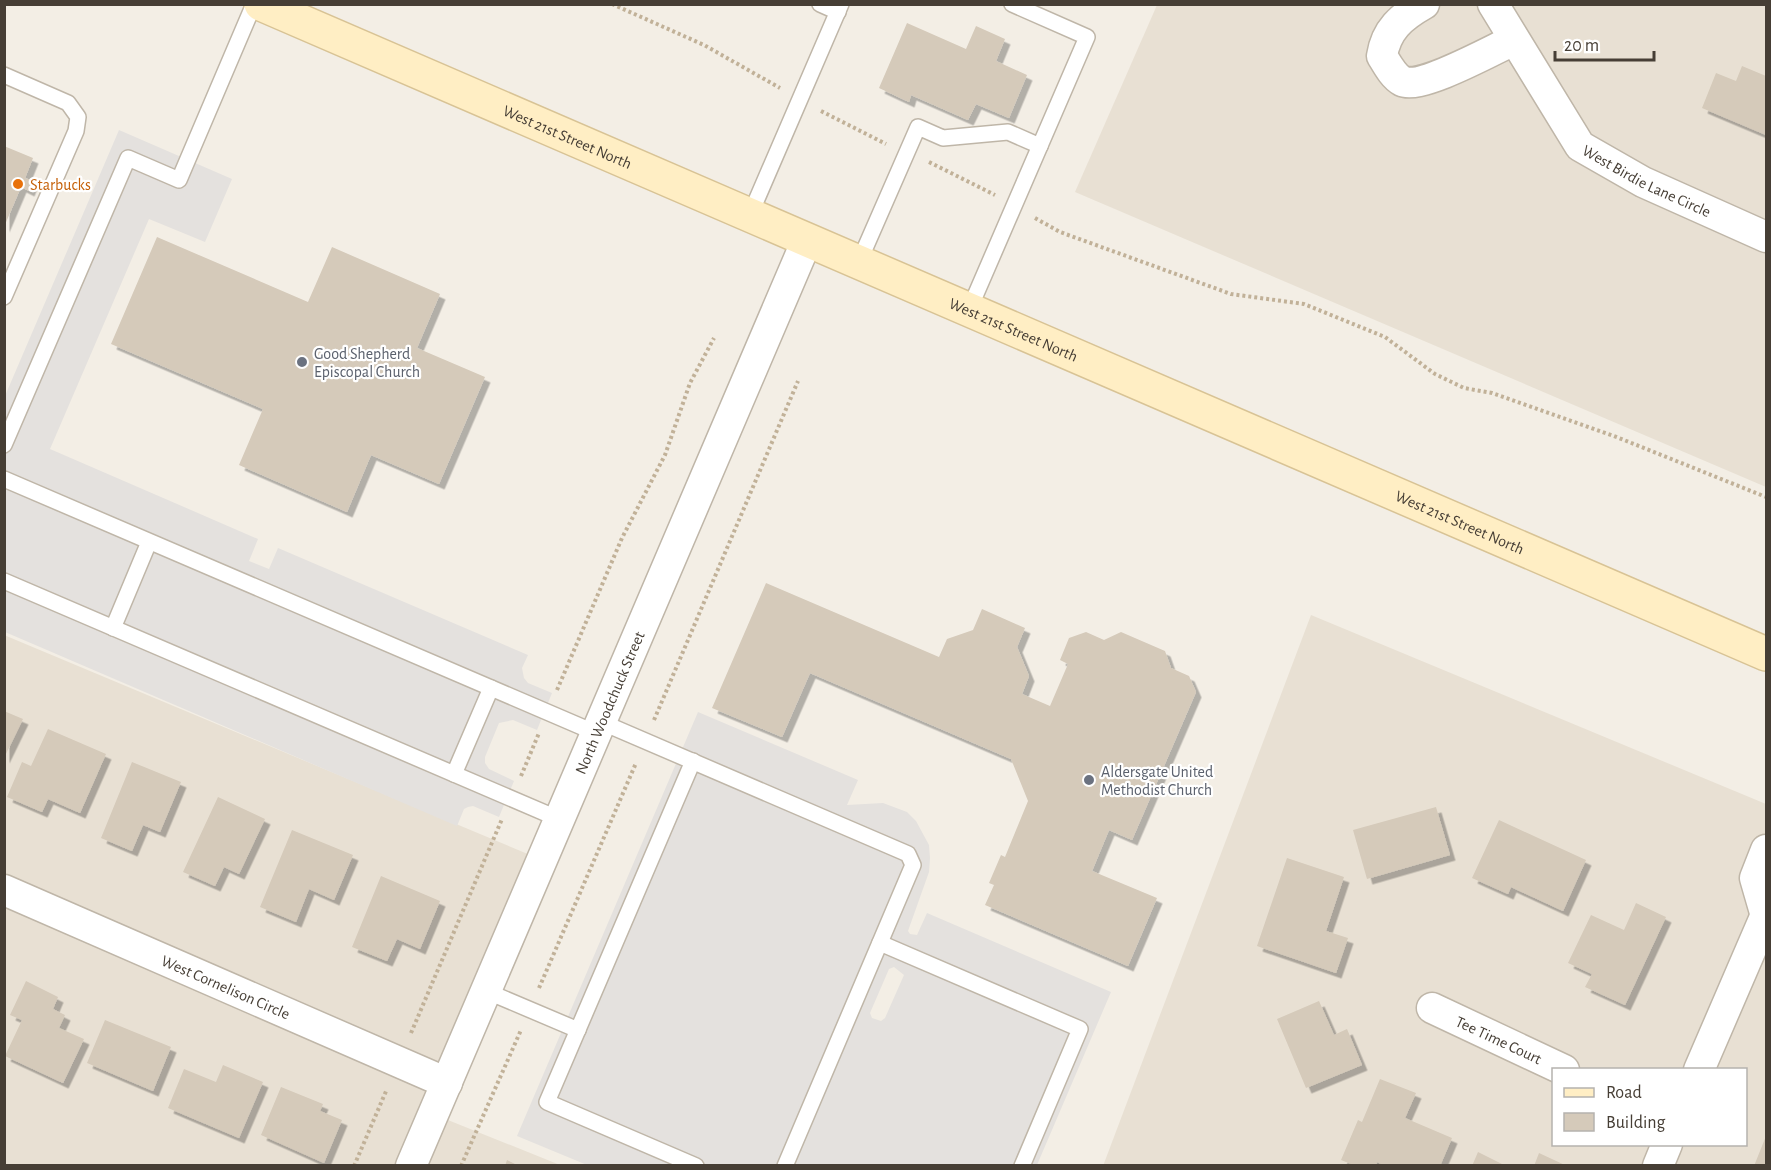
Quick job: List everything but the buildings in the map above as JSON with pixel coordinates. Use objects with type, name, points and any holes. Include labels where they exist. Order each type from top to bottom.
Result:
[{"type":"main road","name":"West 21st Street North","points":[[261,4],[1767,654]]},
{"type":"street","points":[[1424,4],[1408,13],[1385,39],[1382,56],[1401,81],[1411,83],[1442,73],[1514,40]]},
{"type":"street","name":"West Birdie Lane Circle","points":[[1493,4],[1580,146],[1643,182],[1767,237]]},
{"type":"street","name":"North Woodchuck Street","points":[[411,1166],[807,240]]},
{"type":"street","points":[[1700,1068],[1766,916],[1755,878],[1767,850]]},
{"type":"street","name":"West Cornelison Circle","points":[[4,890],[447,1083]]},
{"type":"street","name":"Tee Time Court","points":[[1432,1008],[1560,1068]]},
{"type":"street","points":[[1658,1166],[1666,1146]]},
{"type":"lane","points":[[4,446],[128,158],[179,180],[254,4]]},
{"type":"lane","points":[[750,215],[840,8],[820,4]]},
{"type":"lane","points":[[969,310],[1087,37],[1012,4]]},
{"type":"lane","points":[[4,75],[68,103],[78,117],[76,130],[4,297]]},
{"type":"lane","points":[[859,262],[918,127],[943,138],[1008,132],[1040,146]]},
{"type":"lane","points":[[4,479],[548,712],[645,741],[908,854],[913,865],[785,1166]]},
{"type":"lane","points":[[113,628],[150,542]]},
{"type":"lane","points":[[4,581],[560,819]]},
{"type":"lane","points":[[454,774],[491,688]]},
{"type":"lane","points":[[693,761],[547,1102],[696,1166]]},
{"type":"lane","points":[[880,943],[1080,1029],[1022,1166]]},
{"type":"lane","points":[[486,991],[578,1030]]},
{"type":"path","points":[[612,4],[704,45],[848,127],[958,175],[1060,232],[1230,294],[1304,304],[1384,338],[1435,374],[1464,388],[1492,393],[1614,436],[1767,498]]},
{"type":"path","points":[[354,1166],[622,538],[665,455],[690,383],[714,338]]},
{"type":"path","points":[[461,1166],[798,381]]},
{"type":"shaded area","points":[[1157,5],[1766,5],[1766,487],[1075,192]]},
{"type":"shaded area","points":[[119,130],[232,179],[205,242],[149,219],[50,449],[258,539],[249,561],[269,569],[278,548],[528,655],[522,668],[524,678],[528,683],[552,693],[537,730],[513,720],[499,723],[485,757],[485,763],[489,769],[514,781],[499,817],[473,806],[468,807],[464,809],[457,826],[5,632],[5,396]]},
{"type":"shaded area","points":[[1311,615],[1766,804],[1766,1165],[1103,1166]]},
{"type":"shaded area","points":[[4,635],[542,860],[433,1114],[560,1165],[5,1165]]},
{"type":"shaded area","points":[[698,712],[858,780],[847,805],[883,803],[907,812],[916,821],[929,845],[930,858],[929,872],[908,931],[910,934],[917,935],[927,913],[1111,992],[1037,1165],[587,1165],[517,1136]],"holes":[[[894,967],[904,975],[885,1018],[881,1021],[872,1018],[870,1013],[889,969]]]},
{"type":"place","name":"Starbucks","points":[[18,184]]},
{"type":"place","name":"Good Shepherd Episcopal Church","points":[[302,362]]},
{"type":"place","name":"Aldersgate United Methodist Church","points":[[1089,780]]}]
